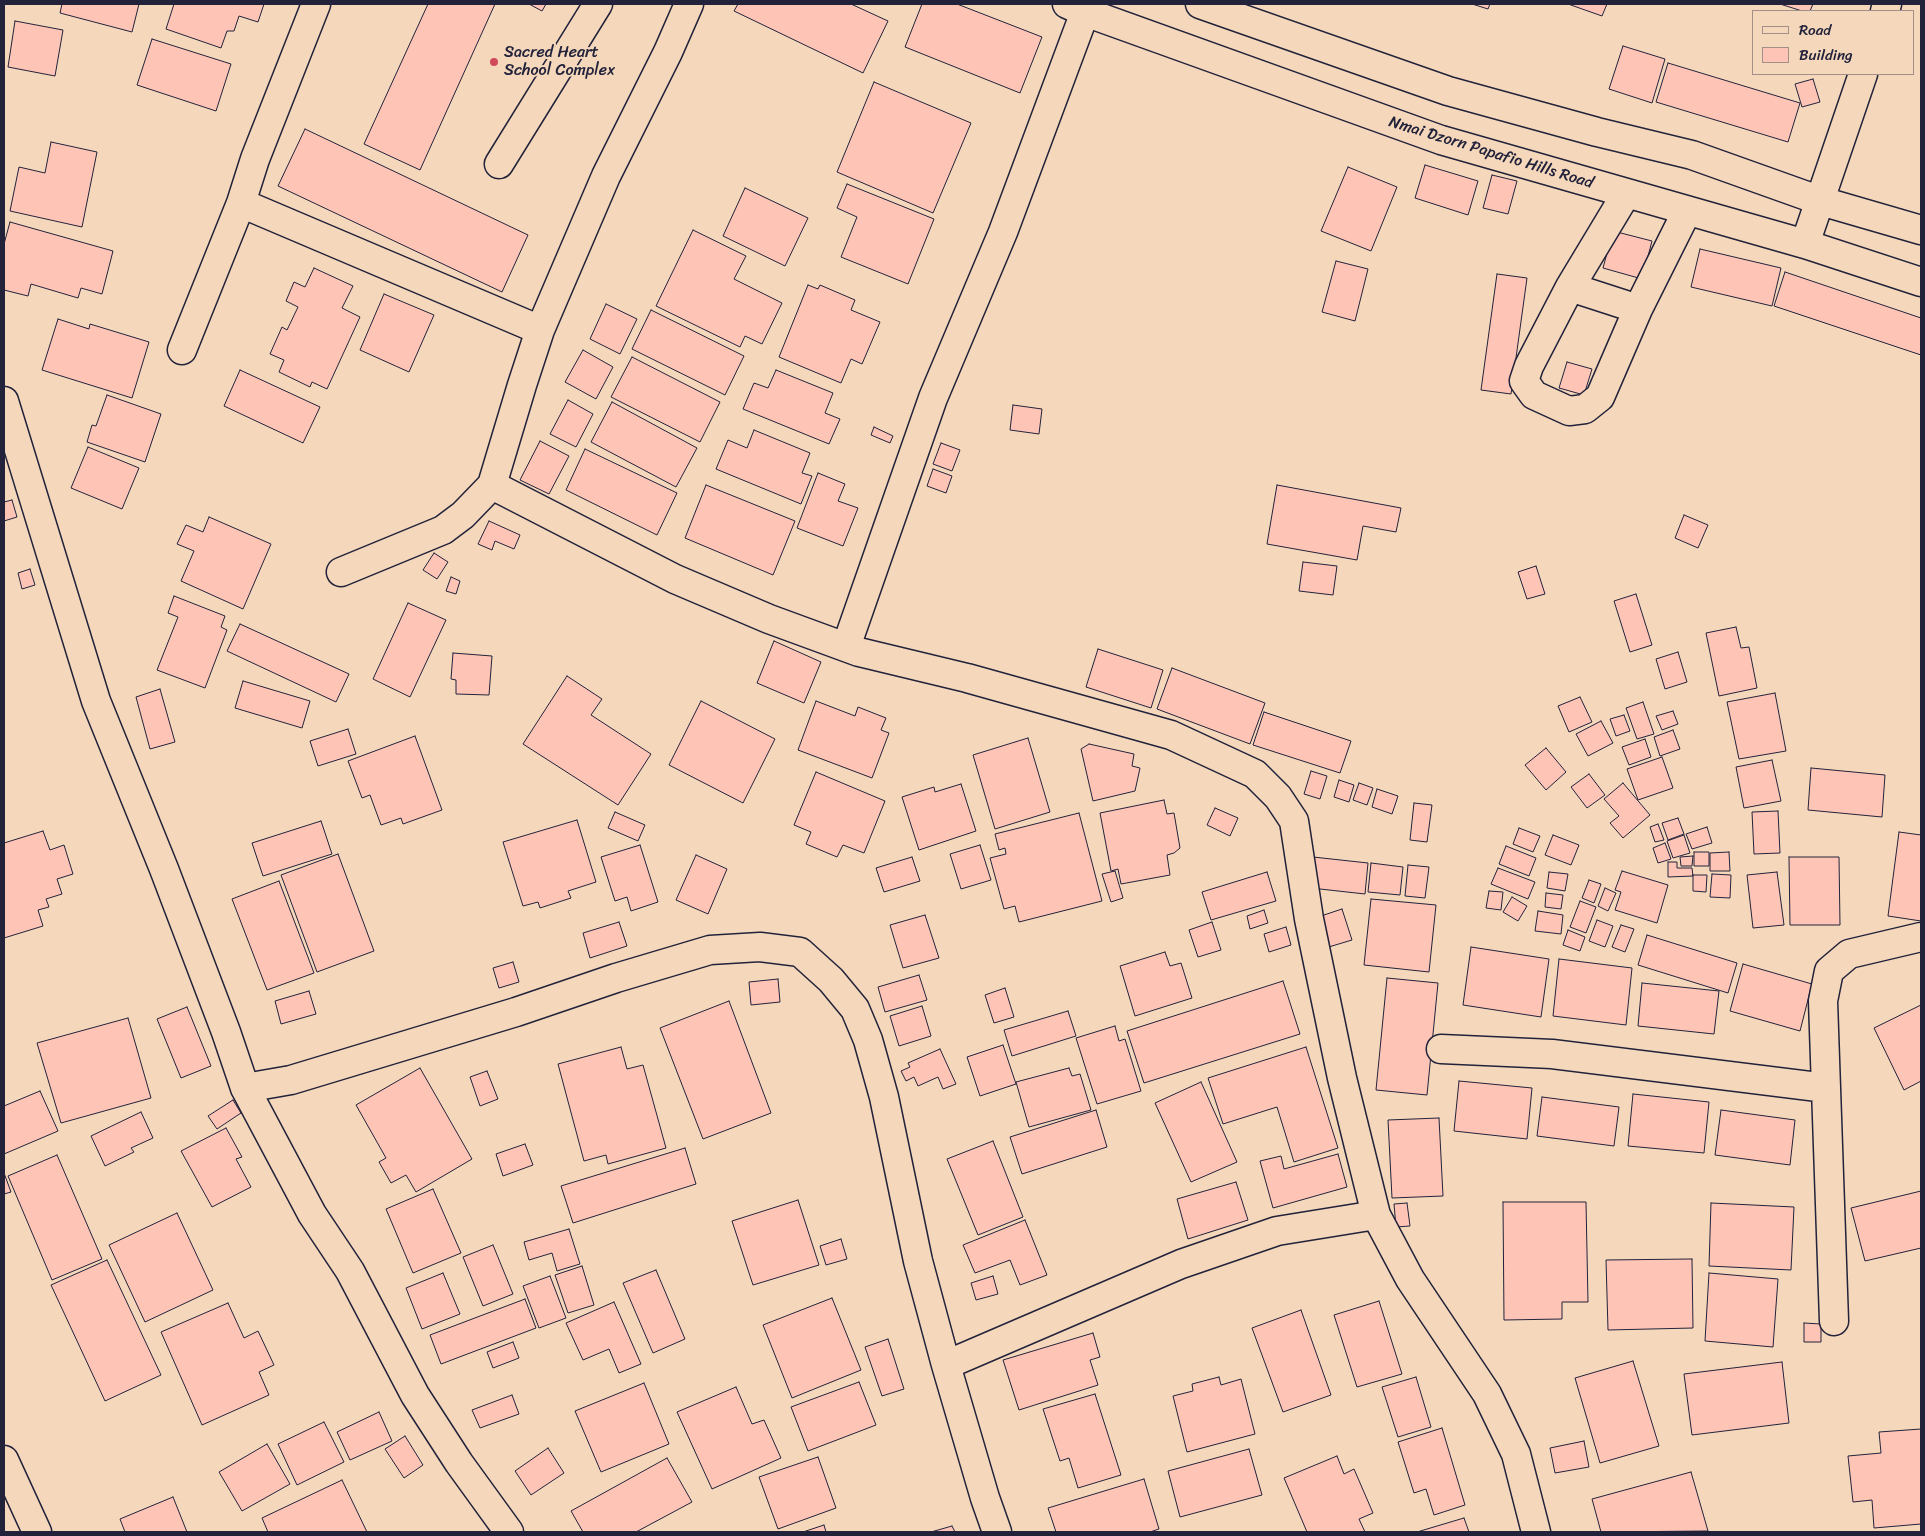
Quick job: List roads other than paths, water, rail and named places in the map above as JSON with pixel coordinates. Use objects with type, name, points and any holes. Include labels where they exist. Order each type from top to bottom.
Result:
[{"type":"street","points":[[182,350],[242,203],[255,159],[316,4]]},
{"type":"street","points":[[499,164],[598,4]]},
{"type":"street","points":[[341,572],[443,530],[464,515],[492,486],[540,330],[606,176],[668,52],[689,4]]},
{"type":"street","points":[[1200,4],[1448,91],[1597,132],[1692,155],[1821,201],[1921,230]]},
{"type":"street","points":[[846,647],[933,398],[1003,232],[1076,8]]},
{"type":"street","name":"Nmai Dzorn Papafio Hills Road","points":[[1076,8],[1441,140],[1805,244],[1921,282]]},
{"type":"street","points":[[1805,244],[1863,75]]},
{"type":"street","points":[[1626,194],[1570,287],[1529,366],[1524,381],[1534,395],[1569,411],[1586,409],[1600,397],[1638,309],[1687,211]]},
{"type":"street","points":[[242,203],[540,330]]},
{"type":"street","points":[[1570,287],[1638,309]]},
{"type":"street","points":[[4,401],[96,701],[164,869],[226,1032],[245,1088],[312,1214],[350,1271],[415,1395],[459,1463],[509,1532]]},
{"type":"street","points":[[492,486],[675,579],[768,619],[859,652],[1064,704],[1171,736],[1255,774],[1278,797],[1294,821],[1309,919],[1342,1078],[1376,1215],[1410,1279],[1487,1394],[1516,1454],[1536,1532]]},
{"type":"street","points":[[1834,1321],[1823,1001],[1829,971],[1849,954],[1921,937]]},
{"type":"street","points":[[245,1088],[291,1080],[497,1018],[616,978],[710,950],[760,948],[800,952],[830,980],[855,1009],[868,1040],[884,1097],[918,1261],[946,1365],[985,1498],[997,1532]]},
{"type":"street","points":[[1441,1049],[1552,1054],[1826,1088]]},
{"type":"street","points":[[946,1365],[1181,1264],[1278,1231],[1376,1215]]},
{"type":"street","points":[[4,1460],[37,1532]]},
{"type":"place","name":"Sacred Heart School Complex","points":[[494,62]]}]
